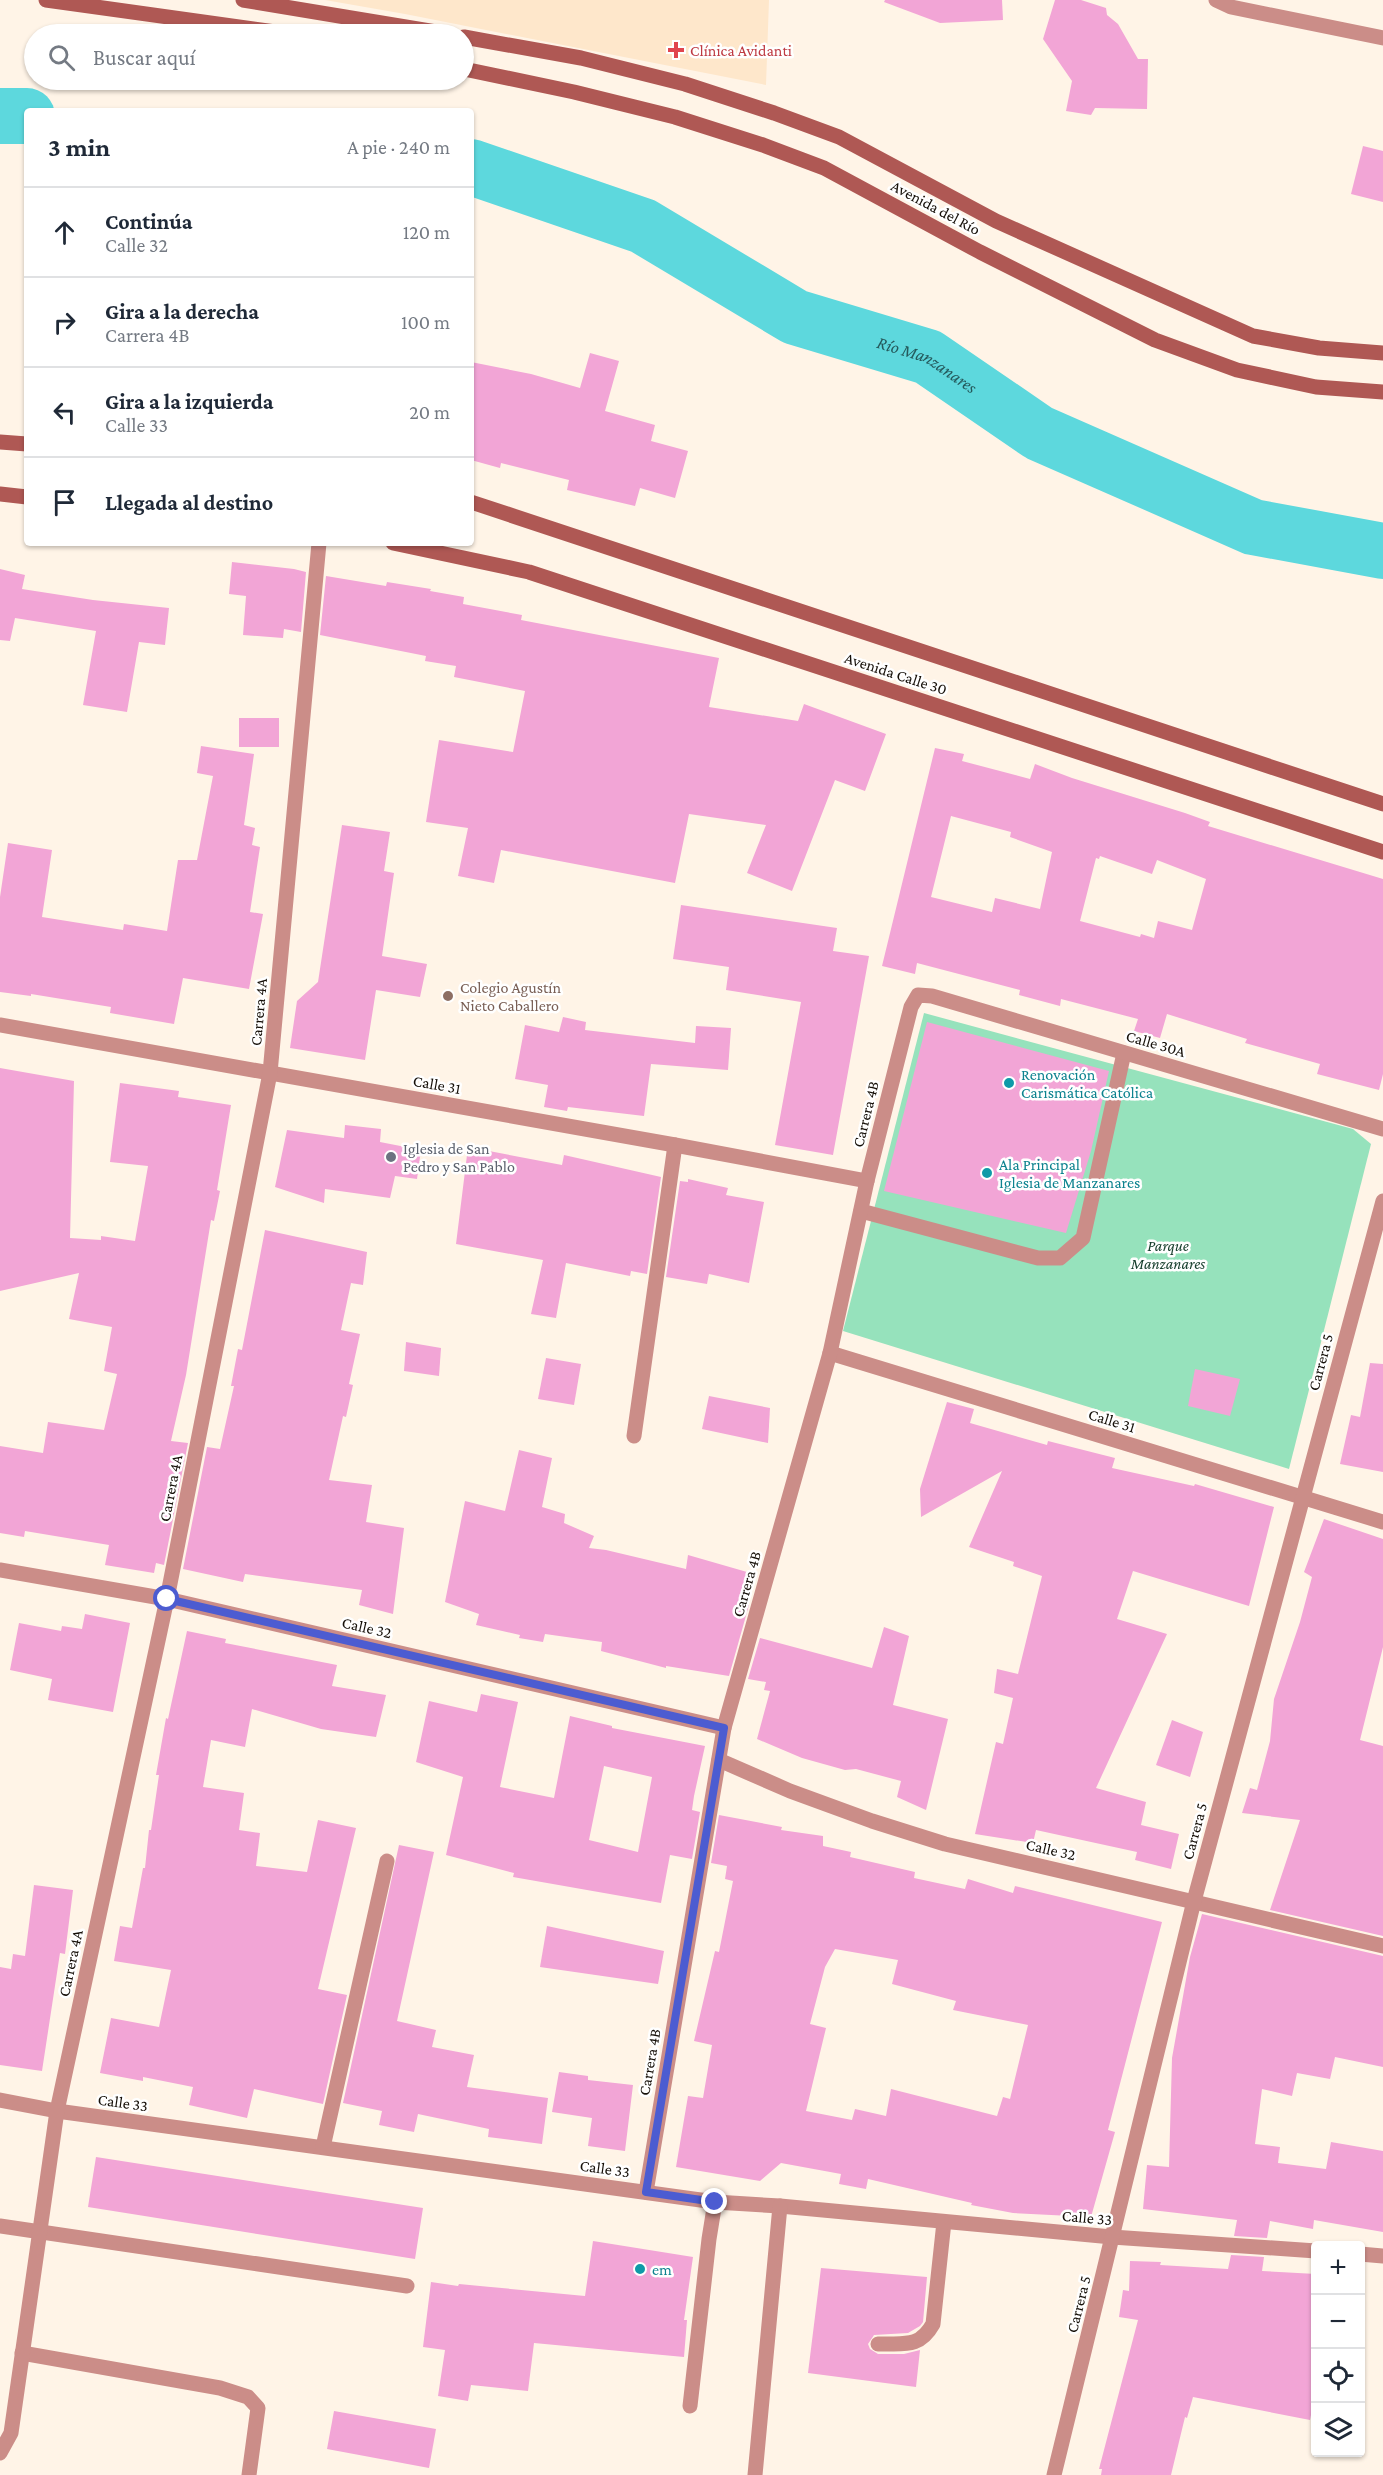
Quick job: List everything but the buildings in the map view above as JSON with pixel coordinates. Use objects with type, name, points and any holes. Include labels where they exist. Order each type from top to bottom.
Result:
[{"type":"main road","points":[[46,0],[218,24]]},
{"type":"main road","points":[[243,0],[388,24]]},
{"type":"main road","name":"Avenida del Río","points":[[474,39],[581,58],[685,84],[774,113],[839,137],[996,221],[1253,336],[1319,348],[1383,353]]},
{"type":"main road","name":"Avenida del Río","points":[[474,71],[574,92],[675,117],[763,145],[824,168],[980,252],[1155,340],[1237,370],[1316,387],[1383,392]]},
{"type":"main road","points":[[0,442],[24,444]]},
{"type":"main road","points":[[0,494],[24,497]]},
{"type":"main road","name":"Avenida Calle 30","points":[[474,503],[1383,804]]},
{"type":"main road","name":"Avenida Calle 30","points":[[407,546],[529,572],[1383,852]]},
{"type":"street","points":[[1216,0],[1231,6],[1383,38]]},
{"type":"street","name":"Carrera 4A","points":[[0,2453],[11,2433],[57,2111],[167,1599],[270,1073],[319,546]]},
{"type":"street","name":"Calle 30A","points":[[918,995],[932,996],[1383,1129]]},
{"type":"street","name":"Carrera 4B","points":[[646,2192],[724,1728],[830,1353],[867,1181],[911,1007],[918,995]]},
{"type":"street","name":"Calle 31","points":[[0,1025],[867,1181]]},
{"type":"street","points":[[861,1211],[1038,1258],[1060,1258],[1083,1238],[1124,1053]]},
{"type":"street","points":[[634,1436],[675,1145]]},
{"type":"street","name":"Carrera 5","points":[[1054,2475],[1194,1900],[1383,1201]]},
{"type":"street","name":"Calle 31","points":[[830,1353],[1383,1522]]},
{"type":"street","name":"Calle 32","points":[[0,1570],[167,1599],[724,1728]]},
{"type":"street","name":"Calle 32","points":[[718,1760],[872,1821],[945,1844],[1194,1900],[1383,1946]]},
{"type":"street","points":[[323,2148],[387,1861]]},
{"type":"street","name":"Calle 33","points":[[0,2100],[57,2111],[715,2202],[1112,2237],[1311,2251]]},
{"type":"street","points":[[690,2406],[708,2240],[715,2202]]},
{"type":"street","points":[[755,2475],[780,2206]]},
{"type":"street","points":[[878,2344],[915,2343],[926,2336],[933,2324],[944,2222]]},
{"type":"street","points":[[0,2226],[40,2230],[407,2286]]},
{"type":"street","points":[[1365,2254],[1383,2256]]},
{"type":"street","points":[[22,2353],[220,2388],[249,2397],[258,2408],[249,2475]]},
{"type":"shaded area","name":"Clínica Avidanti","points":[[325,0],[769,0],[766,85],[474,28],[474,24],[456,24]]},
{"type":"green space","name":"Parque Manzanares","points":[[924,1013],[1353,1129],[1371,1144],[1289,1469],[843,1331]]},
{"type":"waterway","name":"Río Manzanares","points":[[0,116],[24,116]]},
{"type":"waterway","name":"Río Manzanares","points":[[474,168],[643,226],[795,317],[928,357],[1039,433],[1253,527],[1383,551]]},
{"type":"place","name":"Clínica Avidanti","points":[[676,50]]},
{"type":"place","name":"Colegio Agustín Nieto Caballero","points":[[448,996]]},
{"type":"place","name":"Renovación Carismática Católica","points":[[1009,1083]]},
{"type":"place","name":"Iglesia de San Pedro y San Pablo","points":[[391,1157]]},
{"type":"place","name":"Ala Principal Iglesia de Manzanares","points":[[987,1173]]},
{"type":"place","name":"em","points":[[640,2269]]},
{"type":"route","points":[[167,1599],[724,1728],[646,2192],[715,2202]]}]
